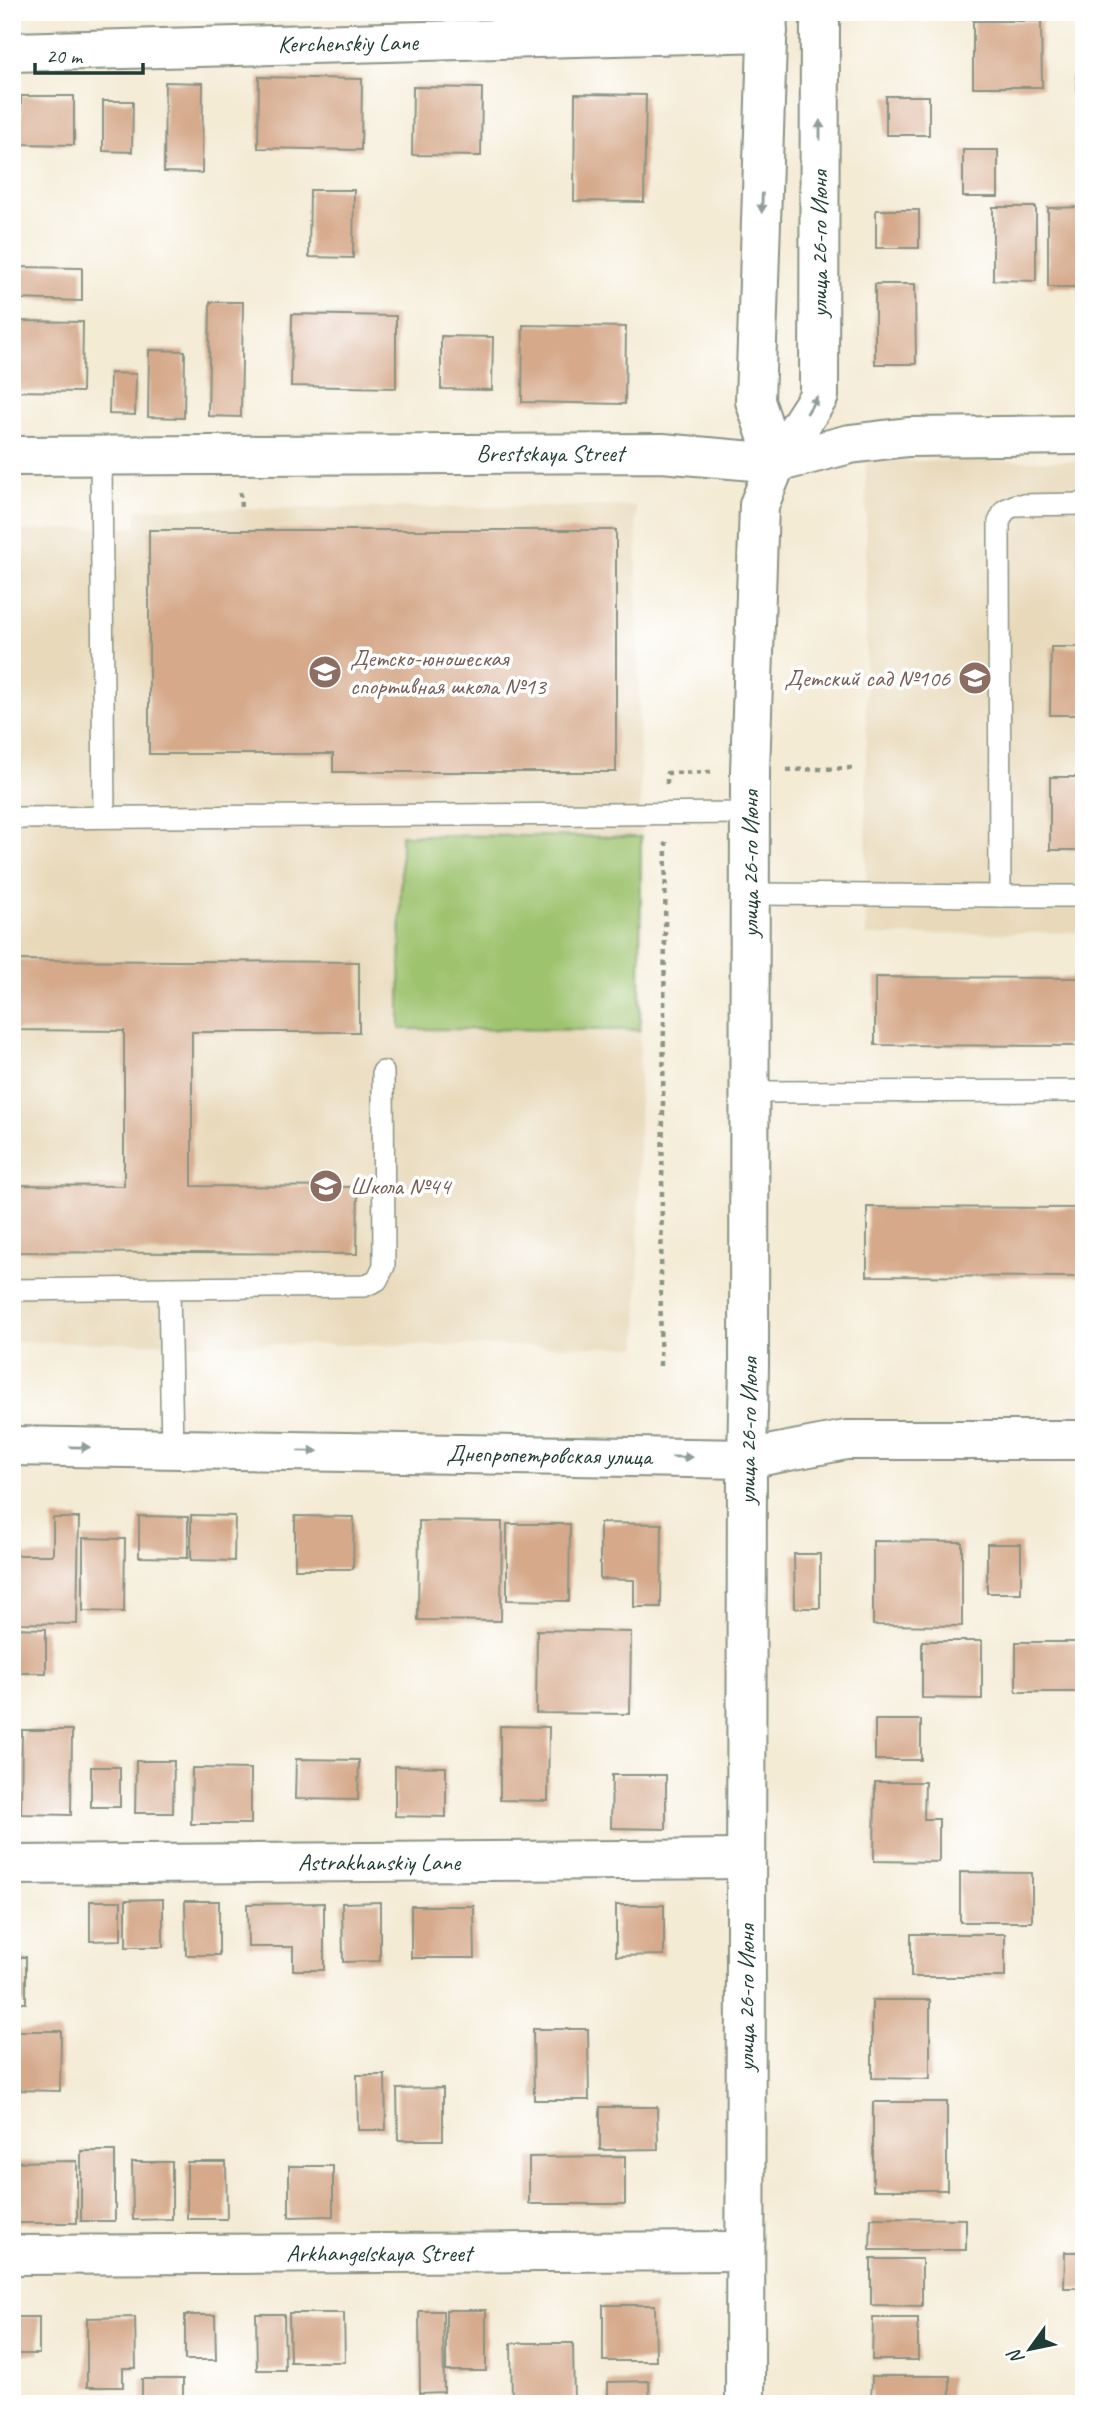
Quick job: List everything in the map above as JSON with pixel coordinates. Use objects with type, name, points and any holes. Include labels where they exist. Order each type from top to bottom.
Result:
[{"type":"street","name":"улица 26-го Июня","points":[[745,2404],[750,813],[759,505],[776,463],[819,396],[820,12]]},
{"type":"street","points":[[768,22],[755,401],[776,463]]},
{"type":"street","name":"Kerchenskiy Lane","points":[[12,52],[768,22]]},
{"type":"street","name":"Brestskaya Street","points":[[12,456],[662,453],[776,463],[850,444],[908,437],[1084,435]]},
{"type":"street","name":"Днепропетровская улица","points":[[12,1446],[747,1459],[846,1440],[1084,1440]]},
{"type":"street","name":"Astrakhanskiy Lane","points":[[12,1865],[746,1859]]},
{"type":"street","name":"Arkhangelskaya Street","points":[[12,2255],[745,2251]]},
{"type":"lane","points":[[101,457],[104,817]]},
{"type":"lane","points":[[1000,895],[999,522],[1004,510],[1016,505],[1084,504]]},
{"type":"lane","points":[[18,818],[750,813]]},
{"type":"lane","points":[[750,894],[1084,896]]},
{"type":"lane","points":[[12,1290],[363,1286],[377,1280],[384,1266],[383,1072]]},
{"type":"lane","points":[[749,1092],[1084,1091]]},
{"type":"lane","points":[[169,1288],[172,1449]]},
{"type":"path","points":[[240,490],[241,509]]},
{"type":"path","points":[[784,770],[853,768]]},
{"type":"path","points":[[660,1366],[667,773],[725,772]]},
{"type":"shaded area","name":"Детский сад №106","points":[[866,461],[1084,461],[1084,932],[866,936]]},
{"type":"shaded area","points":[[636,506],[641,837],[638,1347],[12,1342],[12,531],[137,527],[137,509]]},
{"type":"green space","points":[[401,835],[641,837],[640,1030],[400,1029]]},
{"type":"building","points":[[973,21],[1041,21],[1042,87],[973,87]]},
{"type":"building","points":[[1077,44],[1084,44],[1084,89],[1077,89]]},
{"type":"building","points":[[259,77],[362,79],[361,150],[258,148]]},
{"type":"building","points":[[165,82],[203,83],[202,173],[164,172]]},
{"type":"building","points":[[413,87],[482,88],[481,156],[412,155]]},
{"type":"building","points":[[575,94],[646,95],[644,202],[574,201]]},
{"type":"building","points":[[21,96],[74,96],[74,145],[21,144]]},
{"type":"building","points":[[886,96],[929,96],[929,135],[886,135]]},
{"type":"building","points":[[103,101],[133,101],[132,152],[103,151]]},
{"type":"building","points":[[963,150],[998,150],[998,197],[963,197]]},
{"type":"building","points":[[310,190],[354,190],[353,258],[309,257]]},
{"type":"building","points":[[993,207],[1036,207],[1036,281],[993,280]]},
{"type":"building","points":[[1084,207],[1084,287],[1048,287],[1048,208]]},
{"type":"building","points":[[876,210],[919,210],[919,248],[876,248]]},
{"type":"building","points":[[16,267],[82,268],[82,301],[15,299]]},
{"type":"building","points":[[875,284],[915,284],[916,364],[875,364]]},
{"type":"building","points":[[210,302],[243,302],[241,417],[208,416]]},
{"type":"building","points":[[292,314],[396,316],[396,388],[291,386]]},
{"type":"building","points":[[15,321],[83,322],[82,392],[14,391]]},
{"type":"building","points":[[523,325],[626,327],[625,404],[522,402]]},
{"type":"building","points":[[441,336],[493,337],[492,390],[441,389]]},
{"type":"building","points":[[149,350],[185,351],[184,418],[148,417]]},
{"type":"building","points":[[110,373],[136,374],[135,415],[109,414]]},
{"type":"building","points":[[149,530],[616,530],[616,772],[333,772],[333,754],[149,754]]},
{"type":"building","points":[[1051,647],[1084,647],[1084,715],[1050,715]]},
{"type":"building","points":[[1050,777],[1084,777],[1084,850],[1050,850]]},
{"type":"building","points":[[12,960],[359,962],[359,1032],[192,1032],[192,1186],[358,1187],[357,1254],[12,1252],[12,1185],[124,1186],[124,1031],[12,1030]]},
{"type":"building","points":[[875,977],[1084,978],[1084,1046],[875,1045]]},
{"type":"building","points":[[867,1207],[1084,1208],[1084,1277],[867,1276]]},
{"type":"building","points":[[191,1515],[235,1516],[234,1561],[191,1560]]},
{"type":"building","points":[[139,1516],[188,1517],[188,1558],[139,1557]]},
{"type":"building","points":[[295,1516],[354,1517],[353,1569],[295,1569]]},
{"type":"building","points":[[53,1518],[79,1518],[77,1624],[12,1623],[12,1555],[53,1555]]},
{"type":"building","points":[[419,1521],[502,1522],[501,1621],[418,1620]]},
{"type":"building","points":[[600,1523],[662,1524],[661,1607],[634,1607],[634,1580],[600,1579]]},
{"type":"building","points":[[507,1524],[570,1524],[569,1601],[507,1600]]},
{"type":"building","points":[[83,1538],[125,1539],[124,1612],[83,1611]]},
{"type":"building","points":[[873,1541],[962,1542],[962,1626],[873,1625]]},
{"type":"building","points":[[987,1544],[1021,1544],[1021,1593],[987,1593]]},
{"type":"building","points":[[794,1554],[820,1554],[820,1608],[795,1608]]},
{"type":"building","points":[[12,1628],[46,1629],[46,1673],[12,1673]]},
{"type":"building","points":[[537,1630],[631,1632],[630,1714],[536,1713]]},
{"type":"building","points":[[922,1641],[982,1641],[982,1699],[922,1698]]},
{"type":"building","points":[[1016,1642],[1082,1642],[1082,1692],[1016,1692]]},
{"type":"building","points":[[875,1720],[921,1720],[921,1760],[875,1760]]},
{"type":"building","points":[[500,1726],[549,1727],[548,1801],[500,1800]]},
{"type":"building","points":[[22,1730],[72,1730],[71,1815],[21,1814]]},
{"type":"building","points":[[296,1759],[359,1760],[358,1800],[295,1799]]},
{"type":"building","points":[[136,1761],[174,1761],[173,1813],[135,1813]]},
{"type":"building","points":[[395,1766],[446,1767],[446,1817],[395,1816]]},
{"type":"building","points":[[91,1767],[120,1767],[120,1807],[91,1807]]},
{"type":"building","points":[[192,1768],[251,1769],[251,1824],[191,1824]]},
{"type":"building","points":[[612,1775],[666,1775],[666,1829],[611,1828]]},
{"type":"building","points":[[875,1782],[925,1782],[924,1819],[939,1819],[939,1862],[874,1861]]},
{"type":"building","points":[[960,1872],[1032,1873],[1032,1922],[960,1922]]},
{"type":"building","points":[[163,1899],[163,1947],[126,1947],[126,1900]]},
{"type":"building","points":[[90,1901],[121,1901],[121,1940],[90,1941]]},
{"type":"building","points":[[185,1901],[219,1901],[219,1955],[186,1955]]},
{"type":"building","points":[[380,1902],[380,1961],[343,1962],[342,1903]]},
{"type":"building","points":[[324,1903],[324,1970],[293,1970],[293,1947],[248,1947],[247,1904]]},
{"type":"building","points":[[616,1905],[664,1905],[664,1955],[616,1956]]},
{"type":"building","points":[[411,1906],[474,1906],[475,1958],[411,1958]]},
{"type":"building","points":[[911,1934],[1005,1934],[1005,1977],[911,1977]]},
{"type":"building","points":[[12,1957],[26,1957],[26,2003],[12,2003]]},
{"type":"building","points":[[872,2000],[930,2000],[930,2079],[872,2078]]},
{"type":"building","points":[[533,2029],[588,2029],[589,2100],[534,2100]]},
{"type":"building","points":[[12,2031],[61,2031],[60,2091],[12,2090]]},
{"type":"building","points":[[357,2075],[385,2075],[386,2130],[358,2130]]},
{"type":"building","points":[[443,2088],[443,2140],[398,2140],[397,2089]]},
{"type":"building","points":[[873,2102],[947,2102],[947,2190],[873,2190]]},
{"type":"building","points":[[600,2107],[657,2107],[658,2149],[600,2150]]},
{"type":"building","points":[[81,2151],[115,2151],[115,2221],[81,2221]]},
{"type":"building","points":[[625,2156],[625,2204],[529,2204],[529,2157]]},
{"type":"building","points":[[77,2161],[77,2223],[12,2223],[12,2162]]},
{"type":"building","points":[[132,2162],[172,2162],[172,2219],[133,2220]]},
{"type":"building","points":[[187,2162],[226,2162],[227,2219],[187,2219]]},
{"type":"building","points":[[289,2166],[333,2166],[333,2216],[289,2217]]},
{"type":"building","points":[[871,2218],[966,2219],[966,2250],[870,2250]]},
{"type":"building","points":[[1065,2252],[1084,2252],[1084,2288],[1064,2288]]},
{"type":"building","points":[[871,2259],[922,2259],[922,2306],[871,2305]]},
{"type":"building","points":[[603,2305],[655,2305],[656,2361],[603,2361]]},
{"type":"building","points":[[446,2310],[486,2310],[486,2371],[446,2371]]},
{"type":"building","points":[[419,2311],[443,2311],[444,2392],[420,2393]]},
{"type":"building","points":[[289,2313],[344,2313],[345,2362],[290,2362]]},
{"type":"building","points":[[256,2314],[284,2314],[285,2370],[257,2370]]},
{"type":"building","points":[[185,2315],[215,2315],[216,2360],[185,2360]]},
{"type":"building","points":[[12,2317],[39,2317],[39,2354],[12,2354]]},
{"type":"building","points":[[135,2317],[136,2368],[123,2368],[123,2387],[87,2387],[87,2318]]},
{"type":"building","points":[[873,2318],[918,2318],[918,2360],[872,2360]]},
{"type":"building","points":[[511,2343],[573,2343],[574,2404],[512,2404]]},
{"type":"building","points":[[872,2376],[950,2376],[950,2404],[871,2404]]},
{"type":"building","points":[[142,2379],[183,2379],[183,2404],[142,2404]]},
{"type":"building","points":[[649,2381],[650,2404],[608,2404],[608,2382]]},
{"type":"place","name":"Детско-юношеская спортивная школа №13","points":[[325,672]]},
{"type":"place","name":"Детский сад №106","points":[[975,678]]},
{"type":"place","name":"Школа №44","points":[[326,1186]]}]
